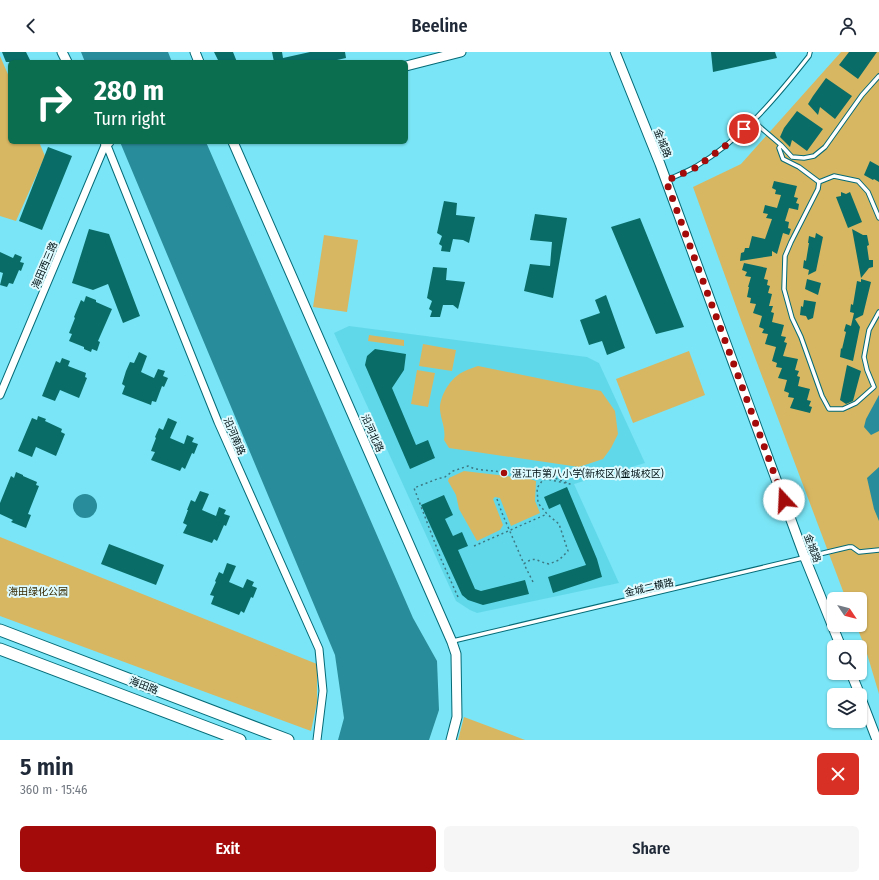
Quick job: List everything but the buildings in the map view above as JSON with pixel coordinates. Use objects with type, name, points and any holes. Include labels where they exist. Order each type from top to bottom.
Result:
[{"type":"main road","name":"海田路","points":[[0,630],[288,740]]},
{"type":"main road","name":"海田路","points":[[0,649],[240,740]]},
{"type":"street","points":[[408,65],[461,52]]},
{"type":"street","name":"金城路","points":[[615,52],[666,181],[805,558],[838,640]]},
{"type":"street","name":"海田西三路","points":[[0,395],[106,144]]},
{"type":"street","name":"沿河南路","points":[[108,144],[218,422],[319,649],[323,691],[317,740]]},
{"type":"street","name":"沿河北路","points":[[234,144],[452,642],[456,654],[457,718],[451,740]]},
{"type":"street","points":[[867,712],[877,734]]},
{"type":"lane","points":[[666,181],[695,168],[736,138],[754,121],[785,86],[810,52]]},
{"type":"lane","points":[[754,121],[792,157],[804,158],[814,156],[825,147],[862,95],[879,76]]},
{"type":"lane","points":[[781,145],[779,148],[783,159],[799,167],[819,182]]},
{"type":"lane","points":[[819,182],[834,176],[858,181],[868,192],[879,218]]},
{"type":"lane","points":[[819,182],[818,189],[791,242],[786,256],[784,289],[792,318],[803,343],[822,396],[829,409],[843,409],[856,402],[874,387],[866,370],[864,357],[869,330],[879,312]]},
{"type":"lane","name":"金城二横路","points":[[452,642],[849,547],[852,547],[859,552],[879,550]]},
{"type":"path","points":[[458,598],[441,559],[414,488],[445,477],[453,471],[468,466],[555,478],[570,484],[546,479],[542,481],[537,488],[538,503],[547,514],[559,524],[568,551],[559,560],[549,564],[535,559],[530,559],[524,564]]},
{"type":"path","points":[[497,499],[533,582]]},
{"type":"path","points":[[474,546],[547,514]]},
{"type":"shaded area","points":[[81,52],[168,52],[171,60],[84,60]]},
{"type":"shaded area","points":[[121,144],[207,144],[413,618],[437,661],[439,710],[429,740],[338,740],[344,718],[335,655]]},
{"type":"shaded area","name":"湛江市第八小学(新校区)(金城校区)","points":[[349,326],[587,357],[599,363],[645,463],[574,484],[619,583],[477,613],[456,601],[334,333]]},
{"type":"shaded area","points":[[879,395],[879,431],[871,435],[864,427],[866,419]]},
{"type":"shaded area","points":[[879,467],[879,521],[874,509],[867,478]]},
{"type":"shaded area","points":[[85,494],[90,495],[96,501],[96,511],[90,517],[85,518],[80,517],[74,511],[73,506],[74,501],[80,495]]},
{"type":"green space","points":[[841,52],[879,52],[879,694],[867,654],[867,640],[862,640],[859,632],[867,632],[867,592],[843,592],[742,323],[693,187],[741,164]]},
{"type":"green space","points":[[0,56],[8,74],[8,144],[40,144],[45,156],[16,221],[0,216]]},
{"type":"green space","points":[[324,235],[358,240],[347,312],[313,307]]},
{"type":"green space","points":[[369,335],[404,340],[404,346],[368,341]]},
{"type":"green space","points":[[423,344],[456,350],[452,371],[419,366]]},
{"type":"green space","points":[[689,351],[705,395],[633,423],[616,379]]},
{"type":"green space","points":[[478,366],[601,391],[615,411],[618,434],[611,448],[603,459],[579,467],[449,448],[444,440],[444,428],[440,410],[441,400],[448,386],[455,378],[462,372]]},
{"type":"green space","points":[[417,370],[435,373],[428,407],[411,404]]},
{"type":"green space","points":[[464,471],[536,481],[535,501],[540,513],[511,526],[500,498],[495,497],[493,499],[503,525],[500,530],[477,541],[459,509],[456,495],[448,481],[449,478]]},
{"type":"green space","name":"海田绿化公园","points":[[0,537],[317,664],[317,703],[311,731],[0,616]]},
{"type":"green space","points":[[464,717],[525,740],[458,740]]},
{"type":"place","name":"湛江市第八小学(新校区)(金城校区)","points":[[504,473]]},
{"type":"route","points":[[744,129],[736,138],[695,168],[666,181],[784,500]]}]
